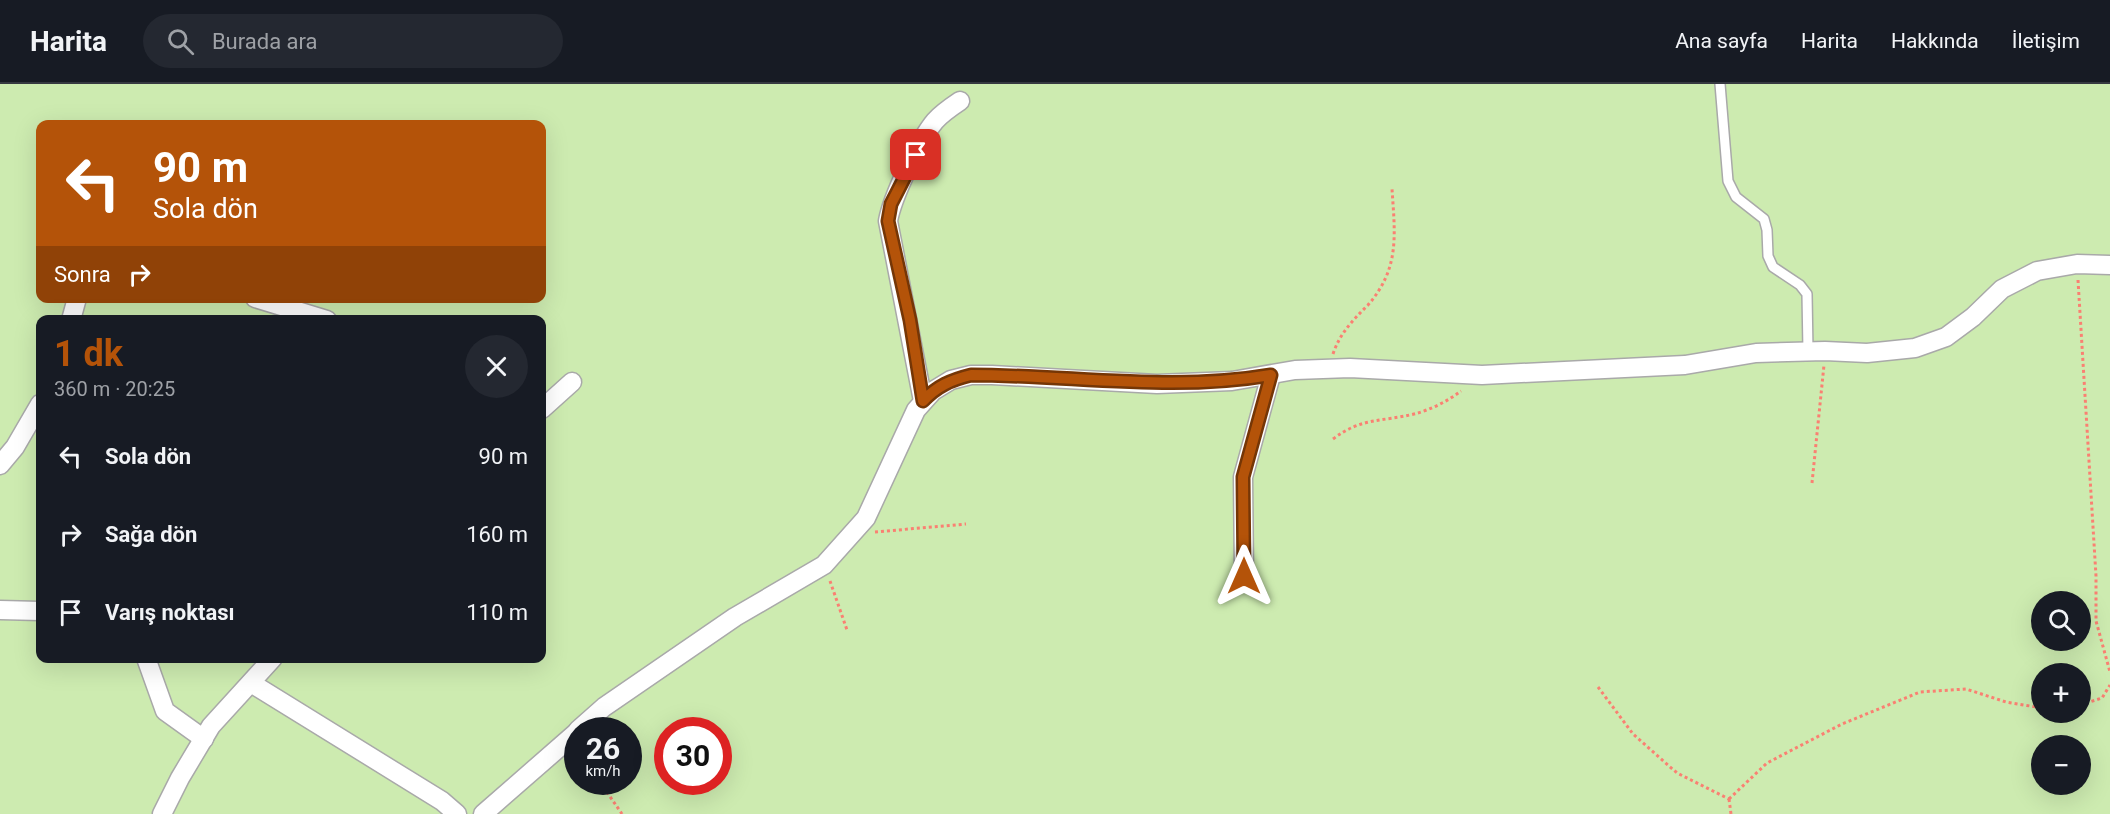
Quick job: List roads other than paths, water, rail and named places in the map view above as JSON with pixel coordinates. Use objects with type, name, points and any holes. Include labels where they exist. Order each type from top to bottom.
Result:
[{"type":"street","points":[[923,401],[910,320],[888,221],[891,204],[933,123],[945,110],[960,101]]},
{"type":"street","points":[[593,717],[604,707],[735,617],[824,565],[866,518],[916,410],[933,391],[951,380],[971,375],[1156,384],[1232,381],[1328,369],[1482,375],[1685,365],[1756,353],[1817,351],[1867,353],[1915,348],[1946,337],[2010,285],[2037,271],[2077,264],[2110,265]]},
{"type":"street","points":[[271,303],[311,315]]},
{"type":"street","points":[[1244,576],[1243,477],[1271,375]]},
{"type":"street","points":[[546,405],[572,382]]},
{"type":"street","points":[[0,465],[15,447],[36,411]]},
{"type":"street","points":[[0,610],[36,611]]},
{"type":"street","points":[[148,663],[165,711],[204,739]]},
{"type":"street","points":[[162,814],[211,726],[269,663]]},
{"type":"street","points":[[251,683],[442,801],[457,814]]},
{"type":"street","points":[[483,814],[564,743]]},
{"type":"lane","points":[[1720,84],[1728,181],[1736,197],[1764,219],[1768,256],[1773,267],[1800,285],[1807,294],[1817,351]]}]
